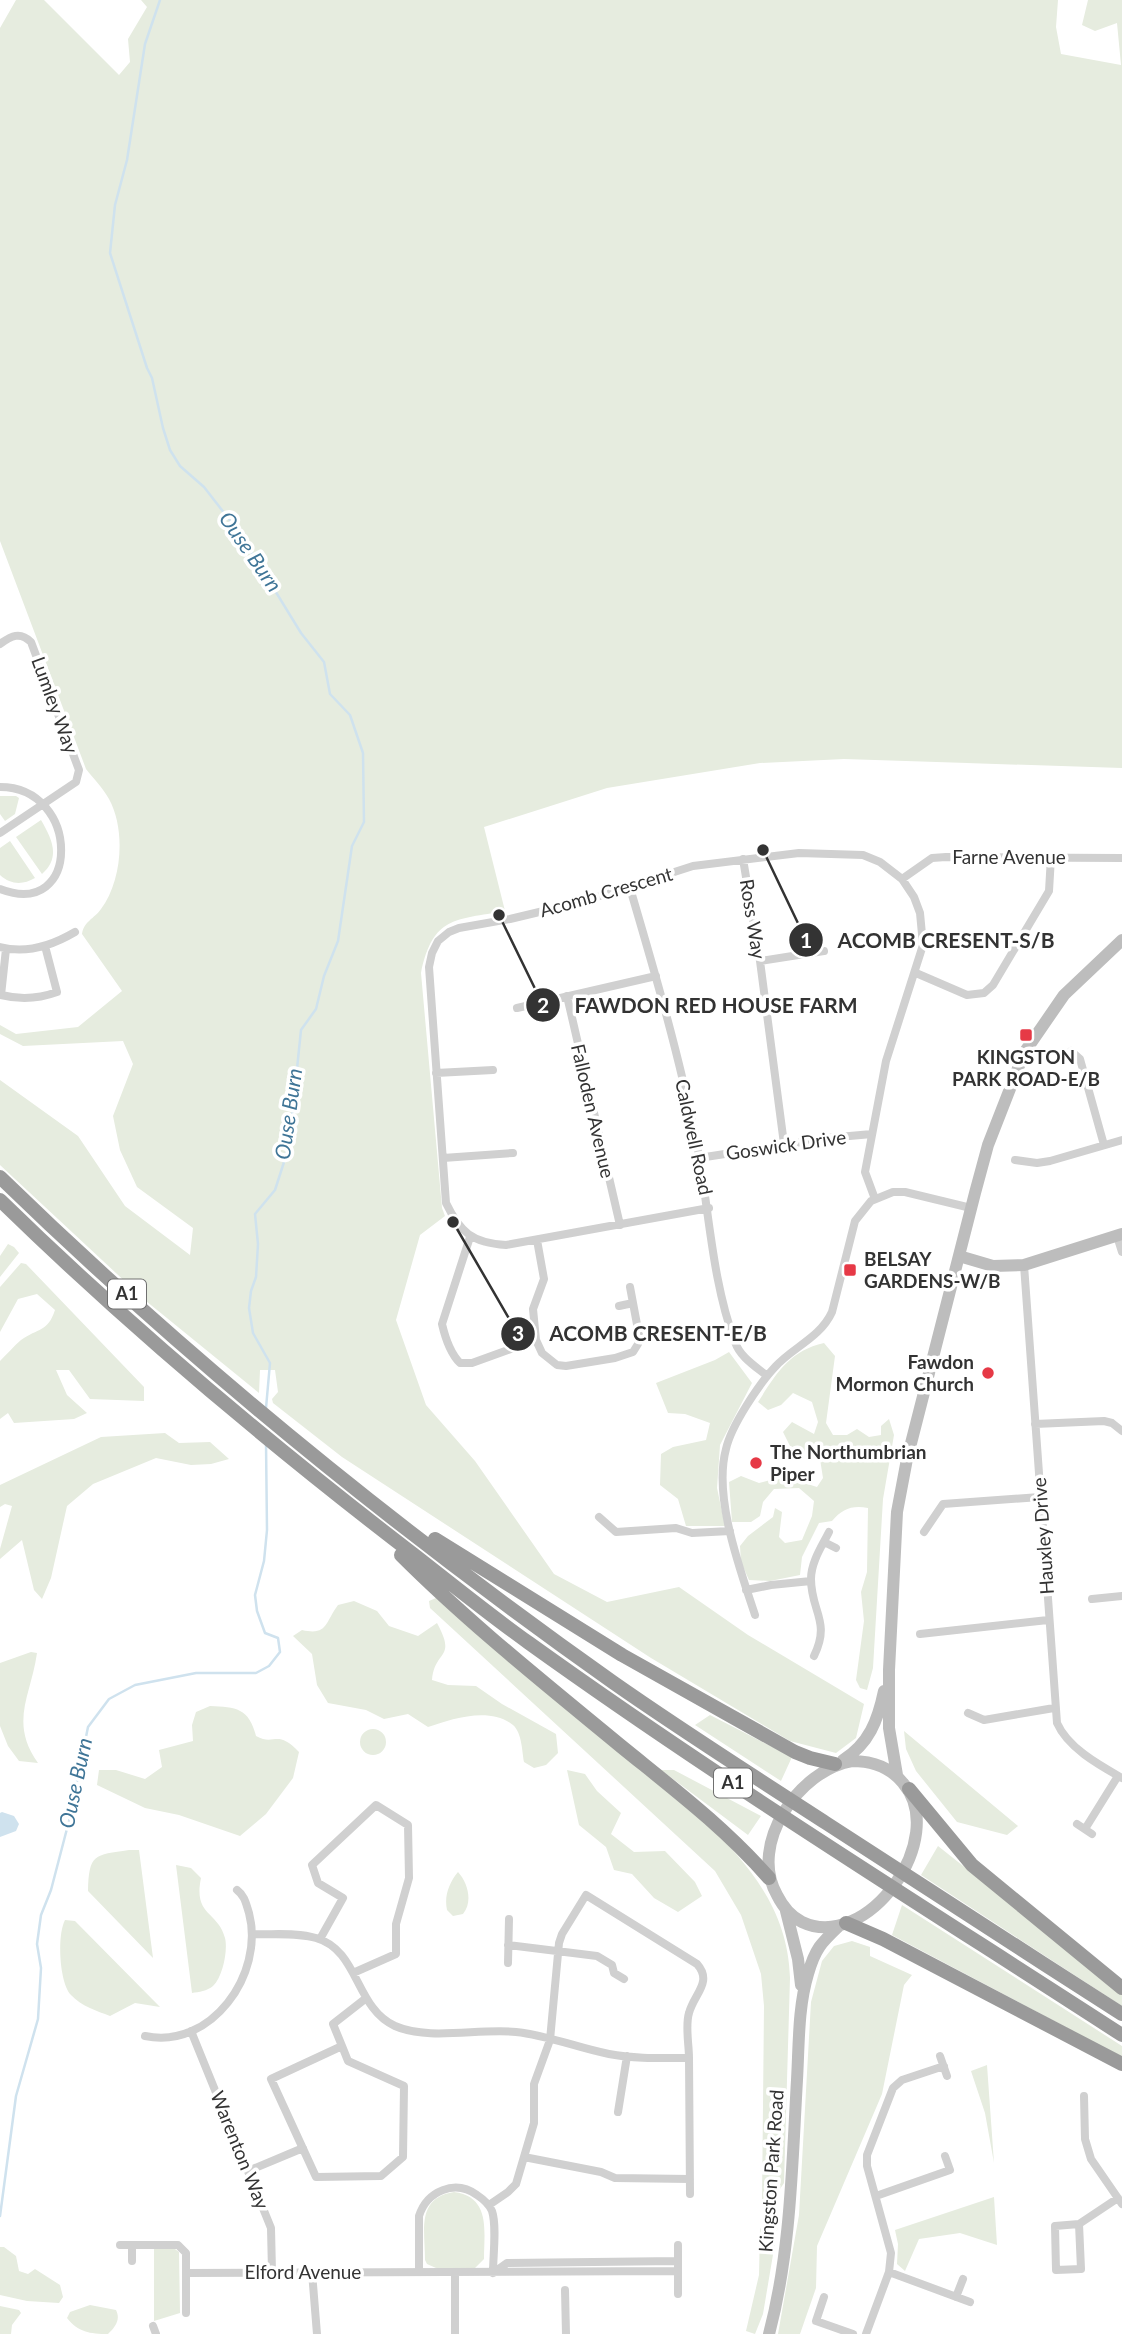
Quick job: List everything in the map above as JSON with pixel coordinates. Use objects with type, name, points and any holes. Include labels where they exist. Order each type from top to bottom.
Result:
[{"type":"highway","name":"A1","points":[[0,1177],[103,1273],[258,1408],[371,1501],[534,1625],[701,1742],[1122,2014]]},
{"type":"highway","name":"A1","points":[[0,1200],[180,1365],[270,1441],[525,1640],[714,1771],[1122,2035]]},
{"type":"highway","name":"A1","points":[[371,1501],[622,1655],[795,1752],[838,1763]]},
{"type":"highway","name":"A1","points":[[358,1512],[420,1574],[499,1644],[723,1829],[769,1878]]},
{"type":"highway","points":[[909,1789],[972,1865],[1122,1988]]},
{"type":"highway","points":[[842,1924],[883,1939],[1122,2064]]},
{"type":"street","name":"Lumley Way","points":[[0,644],[16,635],[26,637],[31,642],[79,775],[76,782],[44,804]]},
{"type":"street","points":[[0,787],[26,792],[44,804],[61,836],[63,849],[57,874],[45,888],[34,893],[9,893],[0,889]]},
{"type":"street","points":[[0,833],[44,804]]},
{"type":"street","name":"Acomb Crescent","points":[[470,1237],[455,1222],[446,1203],[429,967],[438,941],[459,928],[510,919],[629,888],[693,866],[799,853],[863,855],[880,862],[902,879],[914,897],[923,930],[923,945],[916,973],[886,1061],[865,1172],[875,1199]]},
{"type":"street","points":[[916,973],[967,995],[984,993],[993,985],[1049,891],[1051,857]]},
{"type":"street","name":"Farne Avenue","points":[[902,879],[932,858],[1122,858]]},
{"type":"street","name":"Ross Way","points":[[743,859],[760,961],[784,1144]]},
{"type":"street","name":"Caldwell Road","points":[[629,888],[656,976],[699,1158],[727,1319],[736,1346],[744,1358],[767,1376]]},
{"type":"street","points":[[45,946],[57,992],[43,997],[16,999],[1,995],[3,948],[45,946],[75,932]]},
{"type":"street","points":[[897,1775],[889,1728],[889,1670],[897,1512],[907,1459],[971,1208],[988,1145],[1024,1053],[1064,995],[1122,940]]},
{"type":"street","points":[[760,961],[824,951]]},
{"type":"street","points":[[517,1008],[656,976]]},
{"type":"street","name":"Falloden Avenue","points":[[567,996],[620,1225]]},
{"type":"street","points":[[1071,1051],[1080,1059],[1104,1145]]},
{"type":"street","points":[[436,1073],[493,1070]]},
{"type":"street","name":"Goswick Drive","points":[[699,1158],[827,1138],[872,1135]]},
{"type":"street","points":[[1015,1160],[1037,1163],[1050,1161],[1122,1140]]},
{"type":"street","points":[[443,1158],[513,1153]]},
{"type":"street","points":[[755,1615],[730,1531],[723,1486],[726,1448],[744,1411],[777,1364],[820,1332],[827,1322],[832,1312],[855,1221],[863,1209],[875,1199],[893,1192],[905,1192],[971,1208]]},
{"type":"street","points":[[536,1340],[472,1363],[460,1363],[455,1358],[442,1324],[470,1237],[489,1244],[506,1245],[709,1208]]},
{"type":"street","points":[[959,1256],[993,1266],[1024,1265],[1120,1235],[1122,1252]]},
{"type":"street","points":[[537,1240],[544,1279],[533,1309],[536,1340],[541,1353],[557,1364],[566,1366],[626,1356],[633,1352],[639,1335],[630,1287]]},
{"type":"street","name":"Hauxley Drive","points":[[1024,1265],[1054,1709],[1062,1733],[1104,1768],[1120,1777],[1085,1829]]},
{"type":"street","points":[[620,1306],[633,1303]]},
{"type":"street","points":[[1035,1424],[1104,1421],[1112,1423],[1122,1431]]},
{"type":"street","points":[[924,1532],[943,1504],[1040,1497]]},
{"type":"street","points":[[599,1517],[616,1532],[676,1528],[692,1533],[730,1531]]},
{"type":"street","points":[[814,1656],[822,1632],[811,1581],[814,1562],[829,1532]]},
{"type":"street","points":[[824,1542],[836,1548]]},
{"type":"street","points":[[746,1590],[811,1581]]},
{"type":"street","points":[[1093,1599],[1122,1596]]},
{"type":"street","points":[[920,1634],[1048,1620]]},
{"type":"street","points":[[838,1763],[865,1761],[883,1766],[897,1775],[909,1789],[915,1802],[917,1834],[909,1859],[884,1898],[872,1909],[842,1924],[816,1926],[803,1922],[786,1911],[769,1878],[769,1854],[774,1833],[801,1790],[821,1771],[853,1754],[870,1734],[889,1670]]},
{"type":"street","points":[[968,1713],[984,1720],[1054,1709]]},
{"type":"street","points":[[320,1939],[342,1898],[318,1883],[312,1865],[376,1805],[408,1825],[409,1878],[396,1924],[396,1954],[354,1973]]},
{"type":"street","points":[[145,2036],[163,2037],[191,2031],[214,2017],[232,1998],[251,1951],[252,1934],[246,1902],[243,1894],[237,1890]]},
{"type":"street","points":[[489,2205],[516,2184],[534,2123],[534,2084],[550,2040],[558,1950],[562,1934],[586,1895],[698,1964],[703,1970],[705,1979],[688,2014],[690,2194]]},
{"type":"street","name":"Kingston Park Road","points":[[786,1911],[798,1959],[802,2010]]},
{"type":"street","points":[[508,1963],[509,1919]]},
{"type":"street","name":"Kingston Park Road","points":[[769,2334],[784,2262],[802,2010],[807,1976],[821,1941],[842,1924]]},
{"type":"street","points":[[252,1934],[320,1939],[342,1955],[374,2012],[387,2022],[408,2031],[516,2032],[626,2056],[689,2057]]},
{"type":"street","points":[[508,1945],[597,1956],[612,1965],[614,1973],[624,1979]]},
{"type":"street","points":[[342,2046],[271,2079],[316,2177],[382,2176],[403,2157],[404,2086],[348,2061],[342,2046],[333,2024],[365,1999]]},
{"type":"street","name":"Warenton Way","points":[[191,2031],[271,2228],[272,2272]]},
{"type":"street","points":[[618,2112],[626,2056]]},
{"type":"street","points":[[940,2056],[947,2076]]},
{"type":"street","points":[[866,2334],[889,2272],[891,2253],[867,2166],[867,2155],[893,2088],[902,2080],[944,2066]]},
{"type":"street","points":[[1079,2224],[1081,2269],[1056,2270],[1055,2226],[1079,2224],[1120,2201],[1091,2158],[1085,2139],[1084,2096]]},
{"type":"street","points":[[248,2171],[303,2148]]},
{"type":"street","points":[[876,2196],[950,2170],[945,2156]]},
{"type":"street","points":[[524,2157],[601,2172],[615,2178],[690,2179]]},
{"type":"street","points":[[419,2272],[419,2216],[426,2201],[440,2190],[456,2188],[472,2192],[489,2205],[493,2213],[493,2273]]},
{"type":"street","points":[[120,2245],[178,2245],[183,2248],[186,2253],[186,2313]]},
{"type":"street","points":[[132,2245],[132,2261]]},
{"type":"street","points":[[678,2245],[678,2294]]},
{"type":"street","name":"Elford Avenue","points":[[493,2273],[507,2263],[678,2261]]},
{"type":"street","name":"Elford Avenue","points":[[186,2273],[678,2271]]},
{"type":"street","points":[[312,2272],[317,2334]]},
{"type":"street","points":[[455,2334],[456,2272]]},
{"type":"street","points":[[889,2272],[970,2302]]},
{"type":"street","points":[[956,2297],[963,2279]]},
{"type":"street","points":[[565,2290],[566,2334]]},
{"type":"street","points":[[824,2297],[816,2321],[853,2334]]},
{"type":"shaded area","points":[[16,0],[44,0],[119,75],[130,62],[128,39],[147,7],[141,0],[1058,0],[1056,27],[1061,54],[1121,65],[1117,23],[1095,31],[1082,25],[1088,0],[1122,0],[1122,768],[844,759],[760,763],[607,788],[484,827],[505,911],[472,916],[449,924],[432,941],[421,973],[442,1208],[445,1216],[420,1235],[396,1320],[426,1405],[475,1461],[554,1574],[607,1602],[679,1587],[748,1635],[864,1704],[856,1738],[836,1753],[790,1741],[651,1658],[342,1457],[273,1403],[272,1399],[278,1392],[275,1370],[260,1370],[259,1393],[146,1301],[0,1165],[0,1080],[78,1136],[125,1206],[190,1255],[193,1228],[137,1187],[120,1150],[113,1116],[133,1064],[123,1041],[23,1046],[0,1034],[0,1025],[16,1034],[78,1027],[122,991],[82,934],[87,923],[101,909],[114,884],[119,855],[118,825],[107,795],[86,769],[0,541],[0,28]]},
{"type":"shaded area","points":[[0,796],[19,798],[15,814],[5,821],[0,814]]},
{"type":"shaded area","points":[[41,820],[53,848],[51,861],[42,874],[16,837]]},
{"type":"shaded area","points":[[10,841],[35,878],[17,883],[0,875],[0,848]]},
{"type":"shaded area","points":[[8,1244],[19,1253],[0,1277],[0,1256]]},
{"type":"shaded area","points":[[21,1263],[26,1264],[144,1387],[144,1401],[90,1399],[69,1370],[56,1370],[67,1395],[87,1413],[74,1419],[14,1423],[8,1413],[0,1419],[0,1361],[21,1340],[46,1326],[55,1310],[37,1294],[18,1299],[0,1332],[0,1287]]},
{"type":"shaded area","points":[[824,1343],[835,1356],[826,1423],[833,1435],[847,1435],[857,1429],[869,1437],[881,1435],[881,1426],[889,1419],[894,1435],[883,1499],[873,1668],[867,1690],[860,1688],[856,1680],[864,1621],[861,1592],[867,1572],[868,1508],[848,1509],[832,1521],[819,1523],[802,1557],[800,1575],[770,1581],[749,1580],[741,1562],[740,1546],[748,1536],[773,1517],[775,1508],[782,1512],[779,1537],[785,1543],[802,1540],[812,1516],[814,1501],[799,1488],[774,1489],[763,1502],[760,1516],[751,1522],[732,1522],[729,1482],[741,1476],[759,1483],[778,1478],[817,1487],[823,1478],[820,1459],[790,1446],[783,1432],[792,1422],[814,1434],[818,1422],[812,1402],[793,1393],[781,1405],[768,1410],[758,1402],[792,1358]]},
{"type":"shaded area","points":[[729,1352],[752,1383],[720,1445],[717,1488],[725,1526],[686,1526],[678,1499],[660,1485],[661,1454],[673,1447],[706,1440],[710,1423],[685,1414],[668,1413],[656,1383]]},
{"type":"shaded area","points":[[165,1433],[179,1443],[210,1442],[229,1459],[211,1464],[191,1465],[156,1458],[93,1484],[67,1506],[51,1578],[42,1599],[34,1590],[22,1540],[0,1559],[0,1549],[12,1506],[5,1504],[0,1507],[0,1485],[101,1437]]},
{"type":"shaded area","points":[[436,1598],[706,1822],[738,1856],[764,1892],[782,1932],[788,1954],[790,1978],[784,2183],[770,2204],[762,2203],[764,2006],[761,1974],[741,1915],[715,1871],[430,1608],[429,1601]]},
{"type":"shaded area","points":[[354,1601],[377,1611],[389,1626],[418,1636],[437,1623],[443,1635],[445,1649],[432,1680],[448,1685],[476,1686],[556,1734],[558,1753],[546,1765],[534,1768],[524,1762],[516,1728],[504,1719],[493,1716],[470,1716],[428,1727],[408,1714],[384,1719],[366,1710],[328,1703],[317,1685],[312,1654],[293,1636],[302,1630],[321,1629],[338,1605]]},
{"type":"shaded area","points":[[31,1652],[37,1653],[23,1722],[29,1748],[38,1763],[19,1761],[8,1746],[0,1726],[0,1663]]},
{"type":"shaded area","points":[[210,1706],[240,1711],[250,1720],[256,1736],[268,1740],[280,1739],[299,1752],[293,1778],[266,1814],[240,1836],[179,1815],[145,1808],[97,1785],[99,1770],[116,1770],[145,1779],[162,1767],[159,1750],[193,1741],[192,1725],[196,1712]]},
{"type":"shaded area","points":[[710,1715],[792,1757],[781,1781],[695,1725]]},
{"type":"shaded area","points":[[373,1729],[382,1733],[386,1742],[382,1751],[373,1755],[364,1751],[360,1742],[364,1733]]},
{"type":"shaded area","points":[[904,1731],[1018,1826],[1007,1835],[957,1822],[916,1771],[906,1749]]},
{"type":"shaded area","points":[[567,1770],[585,1774],[597,1791],[621,1813],[611,1834],[634,1852],[665,1851],[695,1882],[702,1896],[678,1912],[654,1898],[632,1874],[614,1870],[606,1847],[579,1825]]},
{"type":"shaded area","points":[[661,1770],[674,1770],[761,1816],[748,1835]]},
{"type":"shaded area","points":[[938,1846],[1122,1992],[1122,2006],[921,1875]]},
{"type":"shaded area","points":[[139,1850],[153,1958],[88,1891],[90,1870],[96,1858]]},
{"type":"shaded area","points":[[176,1865],[191,1868],[201,1878],[200,1900],[222,1929],[226,1943],[224,1963],[217,1982],[208,1989],[192,1993]]},
{"type":"shaded area","points":[[458,1872],[467,1887],[468,1904],[463,1914],[453,1916],[447,1910],[446,1900],[450,1885]]},
{"type":"shaded area","points":[[902,1905],[1122,2046],[1122,2057],[892,1935]]},
{"type":"shaded area","points":[[65,1920],[75,1921],[160,2007],[135,2003],[110,2016],[75,1999],[67,1989],[62,1970],[61,1936]]},
{"type":"shaded area","points":[[852,1941],[870,1947],[870,1956],[912,1975],[904,1985],[882,2094],[817,2246],[816,2288],[800,2334],[778,2334],[799,2215],[811,2002],[822,1961],[834,1946]]},
{"type":"shaded area","points":[[987,2065],[994,2163],[985,2113],[971,2071]]},
{"type":"shaded area","points":[[454,2192],[466,2195],[474,2201],[483,2217],[484,2259],[475,2268],[436,2268],[425,2260],[424,2227],[428,2208],[442,2195]]},
{"type":"shaded area","points":[[994,2197],[997,2245],[960,2233],[919,2239],[905,2271],[897,2264],[898,2244],[895,2230]]},
{"type":"shaded area","points":[[773,2221],[778,2223],[777,2231],[763,2314],[755,2334],[746,2331],[759,2275],[760,2229]]},
{"type":"shaded area","points":[[0,2247],[16,2256],[19,2271],[28,2274],[35,2269],[60,2285],[63,2297],[59,2303],[27,2301],[0,2295]]},
{"type":"shaded area","points":[[154,2248],[175,2249],[179,2252],[180,2313],[154,2321]]},
{"type":"shaded area","points":[[90,2305],[116,2310],[118,2320],[108,2334],[85,2331],[67,2318],[70,2312]]},
{"type":"shaded area","points":[[0,2306],[19,2310],[21,2313],[12,2325],[11,2334],[0,2334]]},
{"type":"water","points":[[0,1813],[14,1816],[19,1824],[16,1831],[0,1837]]},
{"type":"waterway","name":"Ouse Burn","points":[[160,0],[145,44],[127,160],[115,205],[110,253],[152,378],[170,450],[180,466],[204,487],[239,532],[301,633],[324,662],[330,694],[350,715],[363,753],[364,822],[352,846],[338,941],[324,976],[316,1009],[301,1030],[285,1159],[275,1190],[255,1214],[258,1244],[256,1277],[249,1308],[253,1333],[270,1363],[266,1408]]},
{"type":"waterway","name":"Ouse Burn","points":[[0,2216],[16,2096],[38,2019],[41,1968],[37,1944],[41,1915],[51,1890],[69,1821],[88,1727],[109,1699],[135,1685],[196,1673],[256,1673],[269,1666],[280,1652],[278,1638],[265,1633],[257,1611],[255,1595],[264,1561],[267,1530],[266,1443]]},
{"type":"place","name":"ACOMB CRESENT-S/B","points":[[763,850]]},
{"type":"place","name":"FAWDON RED HOUSE FARM","points":[[499,915]]},
{"type":"place","name":"KINGSTON PARK ROAD-E/B","points":[[1026,1035]]},
{"type":"place","name":"ACOMB CRESENT-E/B","points":[[453,1222]]},
{"type":"place","name":"BELSAY GARDENS-W/B","points":[[850,1270]]},
{"type":"place","name":"Fawdon Mormon Church","points":[[988,1373]]},
{"type":"place","name":"The Northumbrian Piper","points":[[756,1463]]}]
